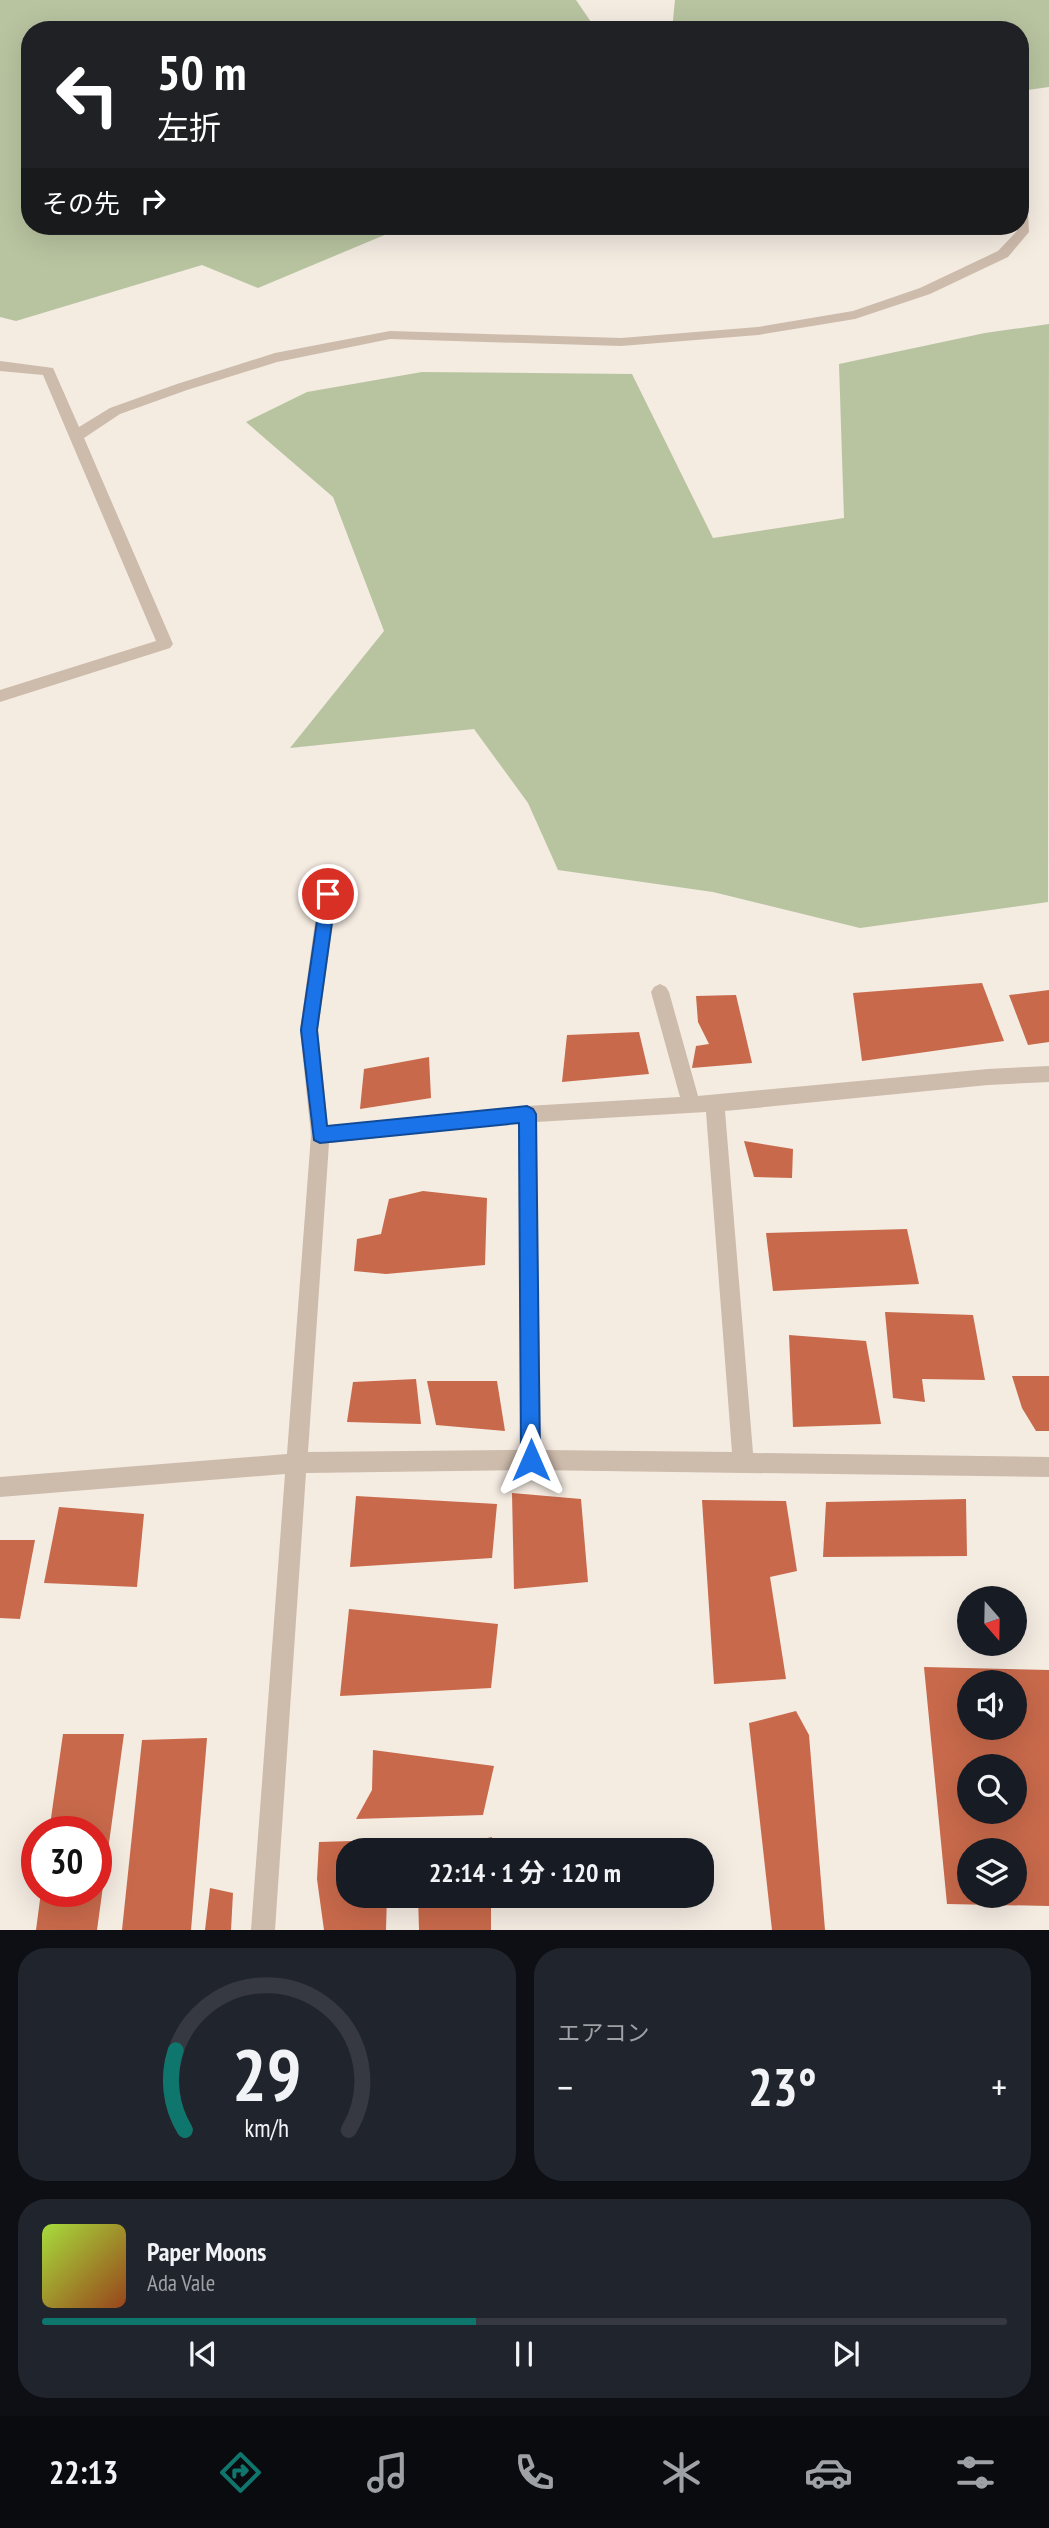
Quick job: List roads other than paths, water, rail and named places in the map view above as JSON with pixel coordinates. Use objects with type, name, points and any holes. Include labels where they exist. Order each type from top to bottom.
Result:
[{"type":"street","points":[[76,436],[115,411],[182,387],[275,358],[390,335],[621,342],[758,331],[855,315],[925,291],[1003,254],[1020,235]]},
{"type":"street","points":[[0,366],[48,371],[164,644],[0,696]]},
{"type":"street","points":[[263,1930],[320,1135],[309,1030],[328,894]]},
{"type":"street","points":[[660,992],[691,1105]]},
{"type":"street","points":[[320,1135],[527,1114],[691,1105],[988,1076],[1049,1074]]},
{"type":"street","points":[[715,1103],[743,1463]]},
{"type":"street","points":[[527,1114],[531,1460]]},
{"type":"street","points":[[0,1487],[298,1463],[531,1460],[1049,1468]]}]
